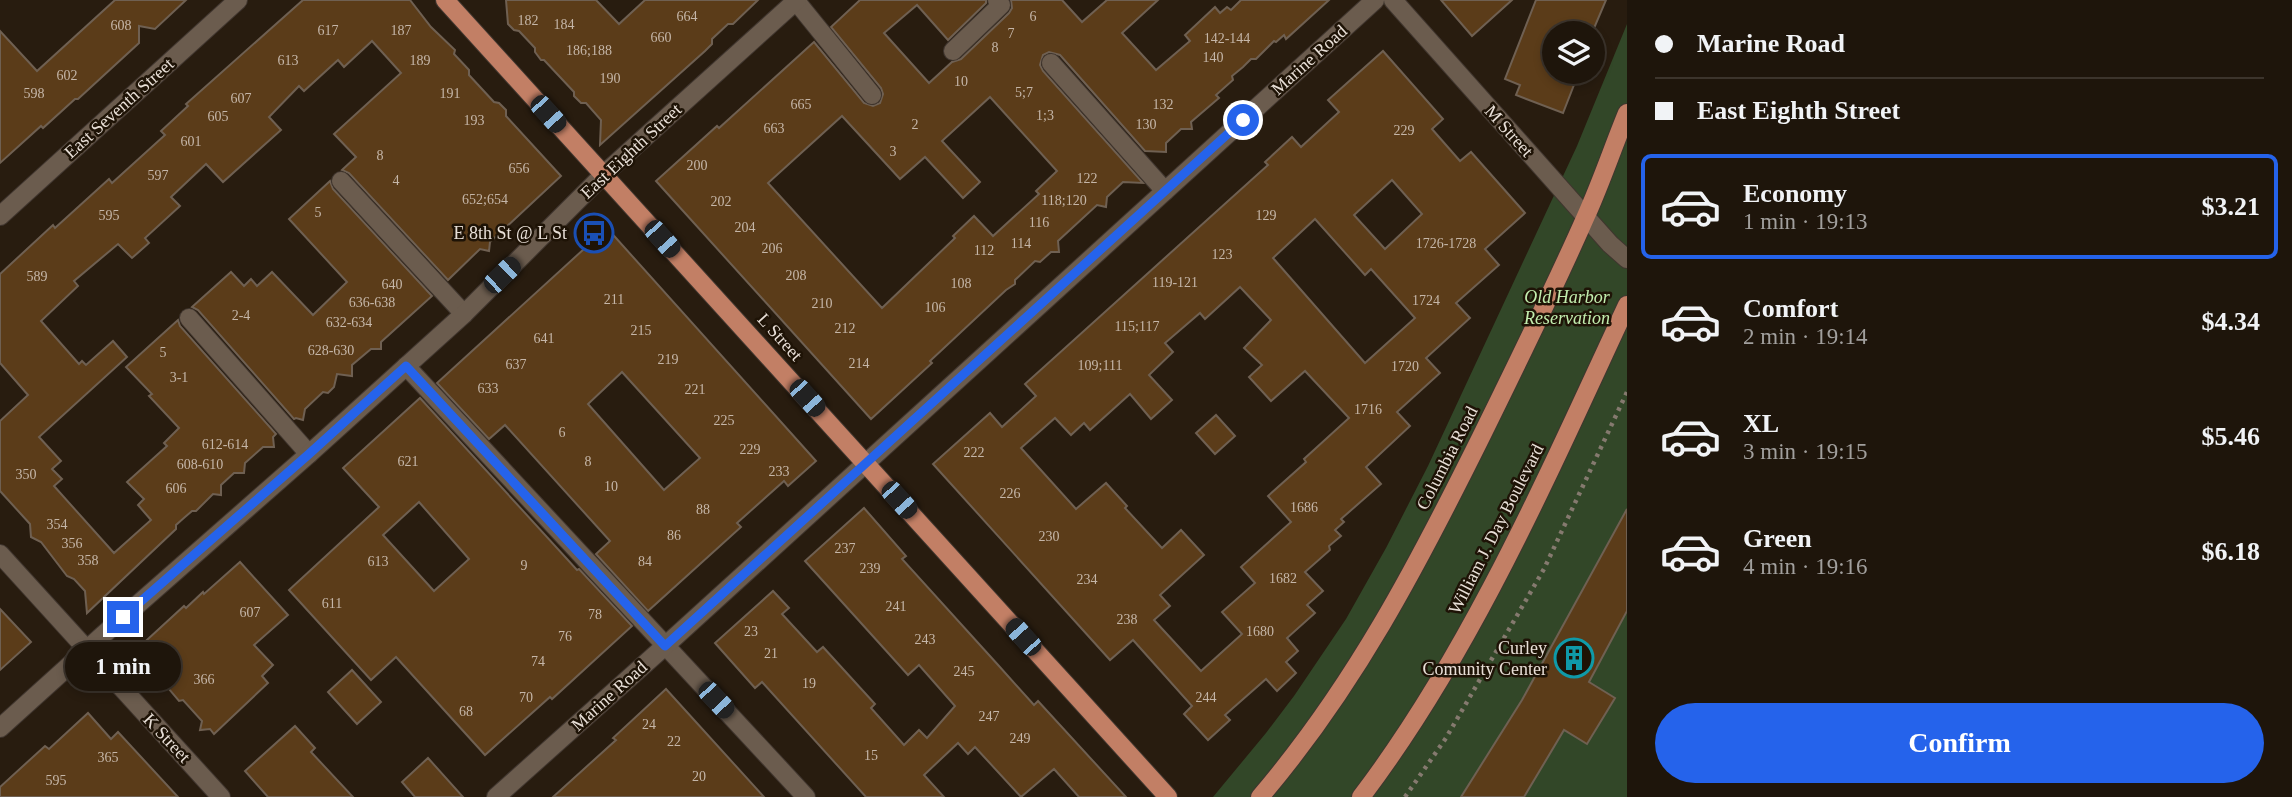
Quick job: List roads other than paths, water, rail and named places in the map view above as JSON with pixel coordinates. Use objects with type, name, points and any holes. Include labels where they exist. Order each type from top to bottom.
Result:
[{"type":"main road","name":"L Street","points":[[445,0],[1168,797]]},
{"type":"main road","name":"Columbia Road","points":[[1260,797],[1322,717],[1396,601],[1525,349],[1586,217],[1627,113]]},
{"type":"main road","name":"William J. Day Boulevard","points":[[1362,797],[1410,729],[1464,636],[1562,446],[1627,305]]},
{"type":"street","name":"East Seventh Street","points":[[0,216],[238,0]]},
{"type":"street","name":"East Eighth Street","points":[[0,728],[406,366],[464,313],[603,175],[797,0]]},
{"type":"street","points":[[797,0],[872,95]]},
{"type":"street","points":[[953,51],[1001,5],[997,0]]},
{"type":"street","name":"Marine Road","points":[[496,797],[1374,0]]},
{"type":"street","name":"M Street","points":[[1393,0],[1610,244],[1627,259]]},
{"type":"street","points":[[1051,63],[1164,191]]},
{"type":"street","points":[[341,180],[464,313]]},
{"type":"street","points":[[189,317],[309,454]]},
{"type":"street","points":[[406,366],[806,797]]},
{"type":"street","name":"K Street","points":[[0,554],[221,797]]},
{"type":"place","name":"E 8th St @ L St","points":[[594,233]]},
{"type":"place","name":"Curley Comunity Center","points":[[1574,658]]},
{"type":"park label","name":"Old Harbor Reservation","points":[[1567,307]]}]
